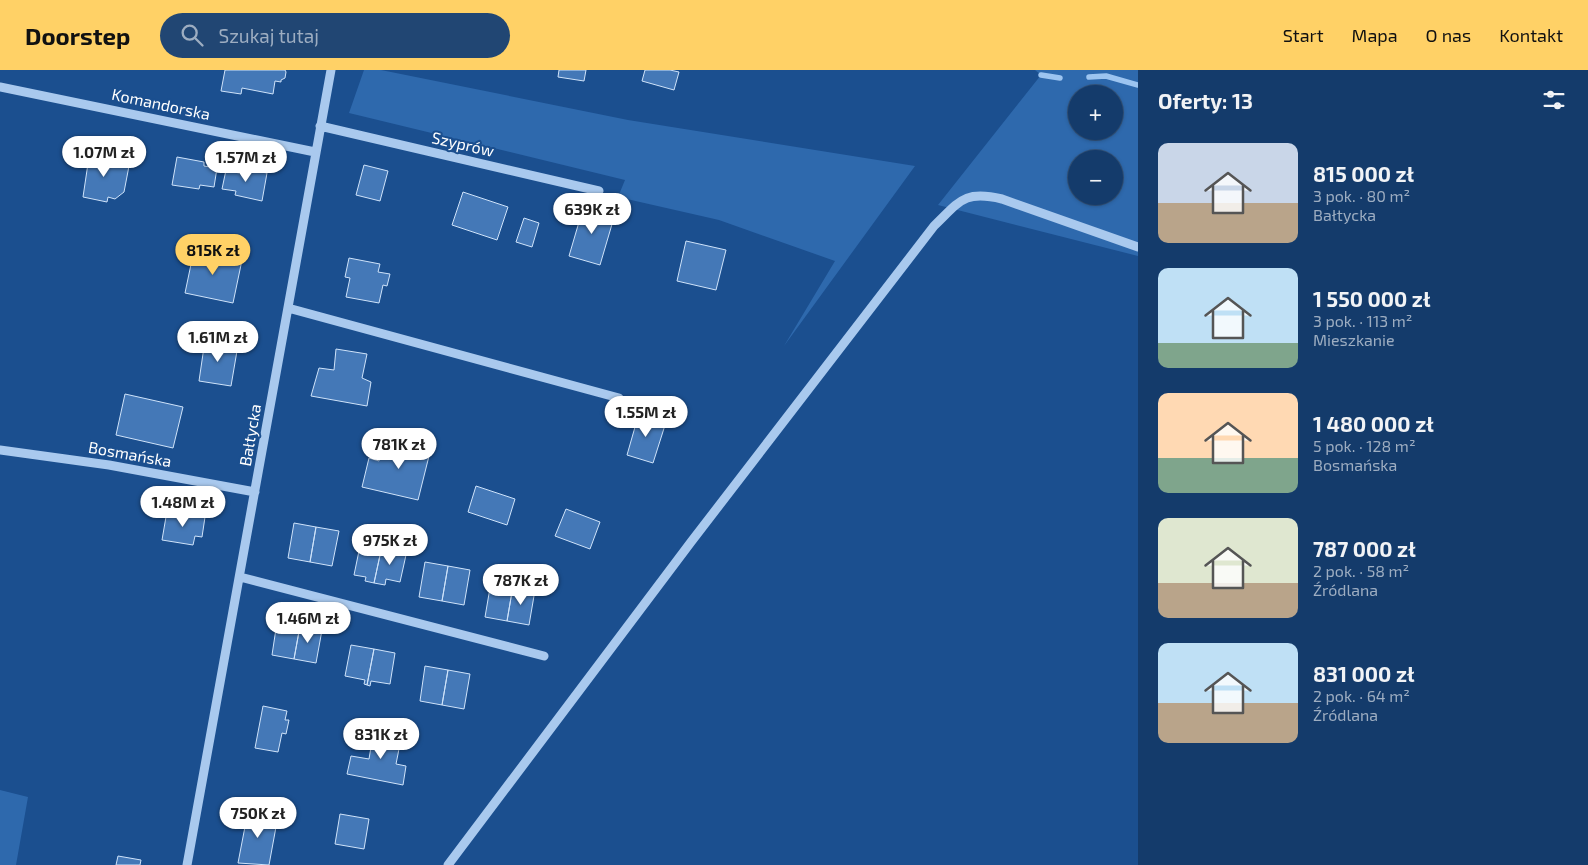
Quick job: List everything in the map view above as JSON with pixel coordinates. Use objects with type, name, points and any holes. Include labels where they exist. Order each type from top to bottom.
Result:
[{"type":"street","name":"Bałtycka","points":[[187,865],[331,70]]},
{"type":"street","name":"Komandorska","points":[[0,86],[315,152]]},
{"type":"street","name":"Szyprów","points":[[320,126],[599,191]]},
{"type":"street","points":[[448,865],[691,542],[922,241],[934,226],[959,203],[968,197],[986,195],[1138,247]]},
{"type":"street","points":[[288,308],[619,398]]},
{"type":"street","name":"Bosmańska","points":[[0,450],[109,465],[255,492]]},
{"type":"street","points":[[240,577],[544,656]]},
{"type":"shaded area","points":[[364,70],[381,70],[628,120],[915,166],[784,346],[835,261],[719,220],[618,197],[625,180],[349,113]]},
{"type":"shaded area","points":[[1035,70],[1138,70],[1138,256],[938,205],[1041,75]]},
{"type":"shaded area","points":[[0,790],[28,797],[16,865],[0,865]]},
{"type":"building","points":[[225,70],[285,70],[286,72],[285,78],[281,82],[275,81],[273,94],[242,88],[241,94],[221,91]]},
{"type":"building","points":[[559,70],[586,70],[584,81],[558,77]]},
{"type":"building","points":[[645,70],[679,72],[674,90],[642,81]]},
{"type":"building","points":[[90,150],[103,152],[101,161],[129,166],[124,192],[115,199],[108,197],[107,202],[83,197]]},
{"type":"building","points":[[177,157],[204,162],[204,166],[217,168],[214,187],[200,185],[199,189],[172,185]]},
{"type":"building","points":[[364,165],[388,171],[380,201],[356,195]]},
{"type":"building","points":[[239,168],[267,173],[262,201],[235,195],[236,191],[222,189],[226,170],[239,173]]},
{"type":"building","points":[[463,192],[508,207],[497,240],[452,225]]},
{"type":"building","points":[[584,205],[615,214],[600,265],[569,256]]},
{"type":"building","points":[[524,218],[539,223],[532,247],[516,242]]},
{"type":"building","points":[[686,241],[726,250],[716,290],[677,281]]},
{"type":"building","points":[[194,250],[242,260],[233,303],[185,293]]},
{"type":"building","points":[[349,258],[380,264],[378,272],[390,274],[387,286],[383,285],[379,303],[346,297],[350,278],[345,277]]},
{"type":"building","points":[[205,340],[238,345],[231,386],[199,381]]},
{"type":"building","points":[[336,349],[367,354],[362,378],[371,382],[367,406],[311,396],[319,368],[334,370]]},
{"type":"building","points":[[125,394],[183,407],[173,448],[116,435]]},
{"type":"building","points":[[639,413],[666,422],[653,463],[627,455]]},
{"type":"building","points":[[395,439],[431,448],[418,500],[362,487],[369,458],[379,461],[382,450],[392,453]]},
{"type":"building","points":[[476,486],[515,499],[507,525],[468,512]]},
{"type":"building","points":[[566,509],[600,522],[590,549],[555,536]]},
{"type":"building","points":[[167,511],[205,517],[202,537],[195,536],[193,545],[162,540]]},
{"type":"building","points":[[294,523],[316,527],[310,562],[288,558]]},
{"type":"building","points":[[316,527],[339,531],[332,566],[310,562]]},
{"type":"building","points":[[366,542],[382,546],[374,583],[365,581],[366,577],[354,575],[360,546],[365,547]]},
{"type":"building","points":[[382,546],[397,549],[396,554],[406,555],[400,582],[386,579],[385,585],[374,583]]},
{"type":"building","points":[[425,562],[448,566],[442,601],[419,597]]},
{"type":"building","points":[[448,566],[470,570],[464,605],[442,601]]},
{"type":"building","points":[[491,582],[513,586],[507,621],[485,617]]},
{"type":"building","points":[[513,586],[535,590],[529,625],[507,621]]},
{"type":"building","points":[[277,622],[300,626],[294,659],[272,655]]},
{"type":"building","points":[[300,626],[322,630],[316,663],[294,659]]},
{"type":"building","points":[[351,645],[374,649],[367,685],[364,684],[365,680],[345,676]]},
{"type":"building","points":[[374,649],[395,653],[390,684],[371,681],[370,686],[367,685]]},
{"type":"building","points":[[425,666],[448,670],[442,705],[420,701]]},
{"type":"building","points":[[448,670],[470,674],[464,709],[442,705]]},
{"type":"building","points":[[263,706],[287,711],[285,720],[289,720],[286,734],[282,733],[278,752],[255,748]]},
{"type":"building","points":[[374,729],[402,734],[396,764],[406,766],[403,785],[347,774],[351,756],[369,759]]},
{"type":"building","points":[[248,811],[278,816],[269,865],[238,863]]},
{"type":"building","points":[[340,814],[369,819],[364,849],[335,844]]},
{"type":"building","points":[[118,856],[141,860],[140,865],[116,865]]},
{"type":"waterway","points":[[1041,75],[1060,78]]},
{"type":"waterway","points":[[1089,77],[1106,76],[1138,85]]}]
